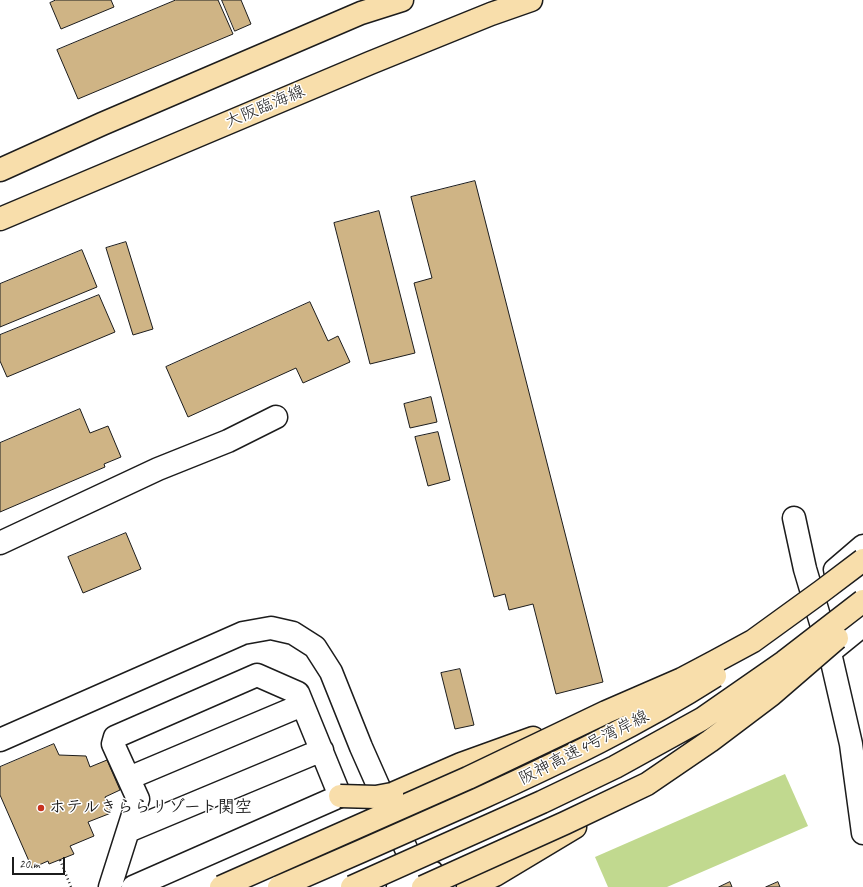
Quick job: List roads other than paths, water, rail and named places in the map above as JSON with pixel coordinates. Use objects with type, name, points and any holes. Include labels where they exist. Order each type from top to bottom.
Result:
[{"type":"main road","points":[[0,170],[102,124],[361,13],[402,0]]},
{"type":"main road","name":"大阪臨海線","points":[[0,219],[370,63],[491,14],[531,0]]},
{"type":"main road","points":[[221,887],[468,778],[606,712],[682,679],[753,641],[863,560]]},
{"type":"main road","name":"阪神高速4号湾岸線","points":[[279,887],[533,774],[606,738],[678,699],[759,648],[830,594],[863,564]]},
{"type":"main road","name":"阪神高速4号湾岸線","points":[[352,887],[542,802],[615,767],[702,718],[784,662],[863,601]]},
{"type":"main road","points":[[468,887],[495,875],[647,784],[771,695],[832,643],[863,612]]},
{"type":"main road","points":[[340,796],[376,797],[392,794],[461,764],[606,712]]},
{"type":"main road","points":[[422,884],[566,823],[647,784]]},
{"type":"street","points":[[0,543],[158,469],[228,441],[276,417]]},
{"type":"street","points":[[794,518],[805,569],[830,653],[852,744],[863,833]]},
{"type":"street","points":[[247,887],[511,770],[624,714],[718,656],[812,590],[863,546]]},
{"type":"street","points":[[398,887],[422,884],[644,774],[724,724],[830,653],[863,625]]},
{"type":"street","points":[[0,740],[243,633],[271,628],[293,633],[315,647],[331,672],[361,747],[422,884]]},
{"type":"street","points":[[110,887],[138,799],[113,744],[115,737],[257,675],[298,693],[340,796],[133,887]]},
{"type":"street","points":[[129,778],[302,705]]},
{"type":"street","points":[[128,831],[322,750]]},
{"type":"place","name":"ホテルきららリゾート関空","points":[[41,808]]}]
